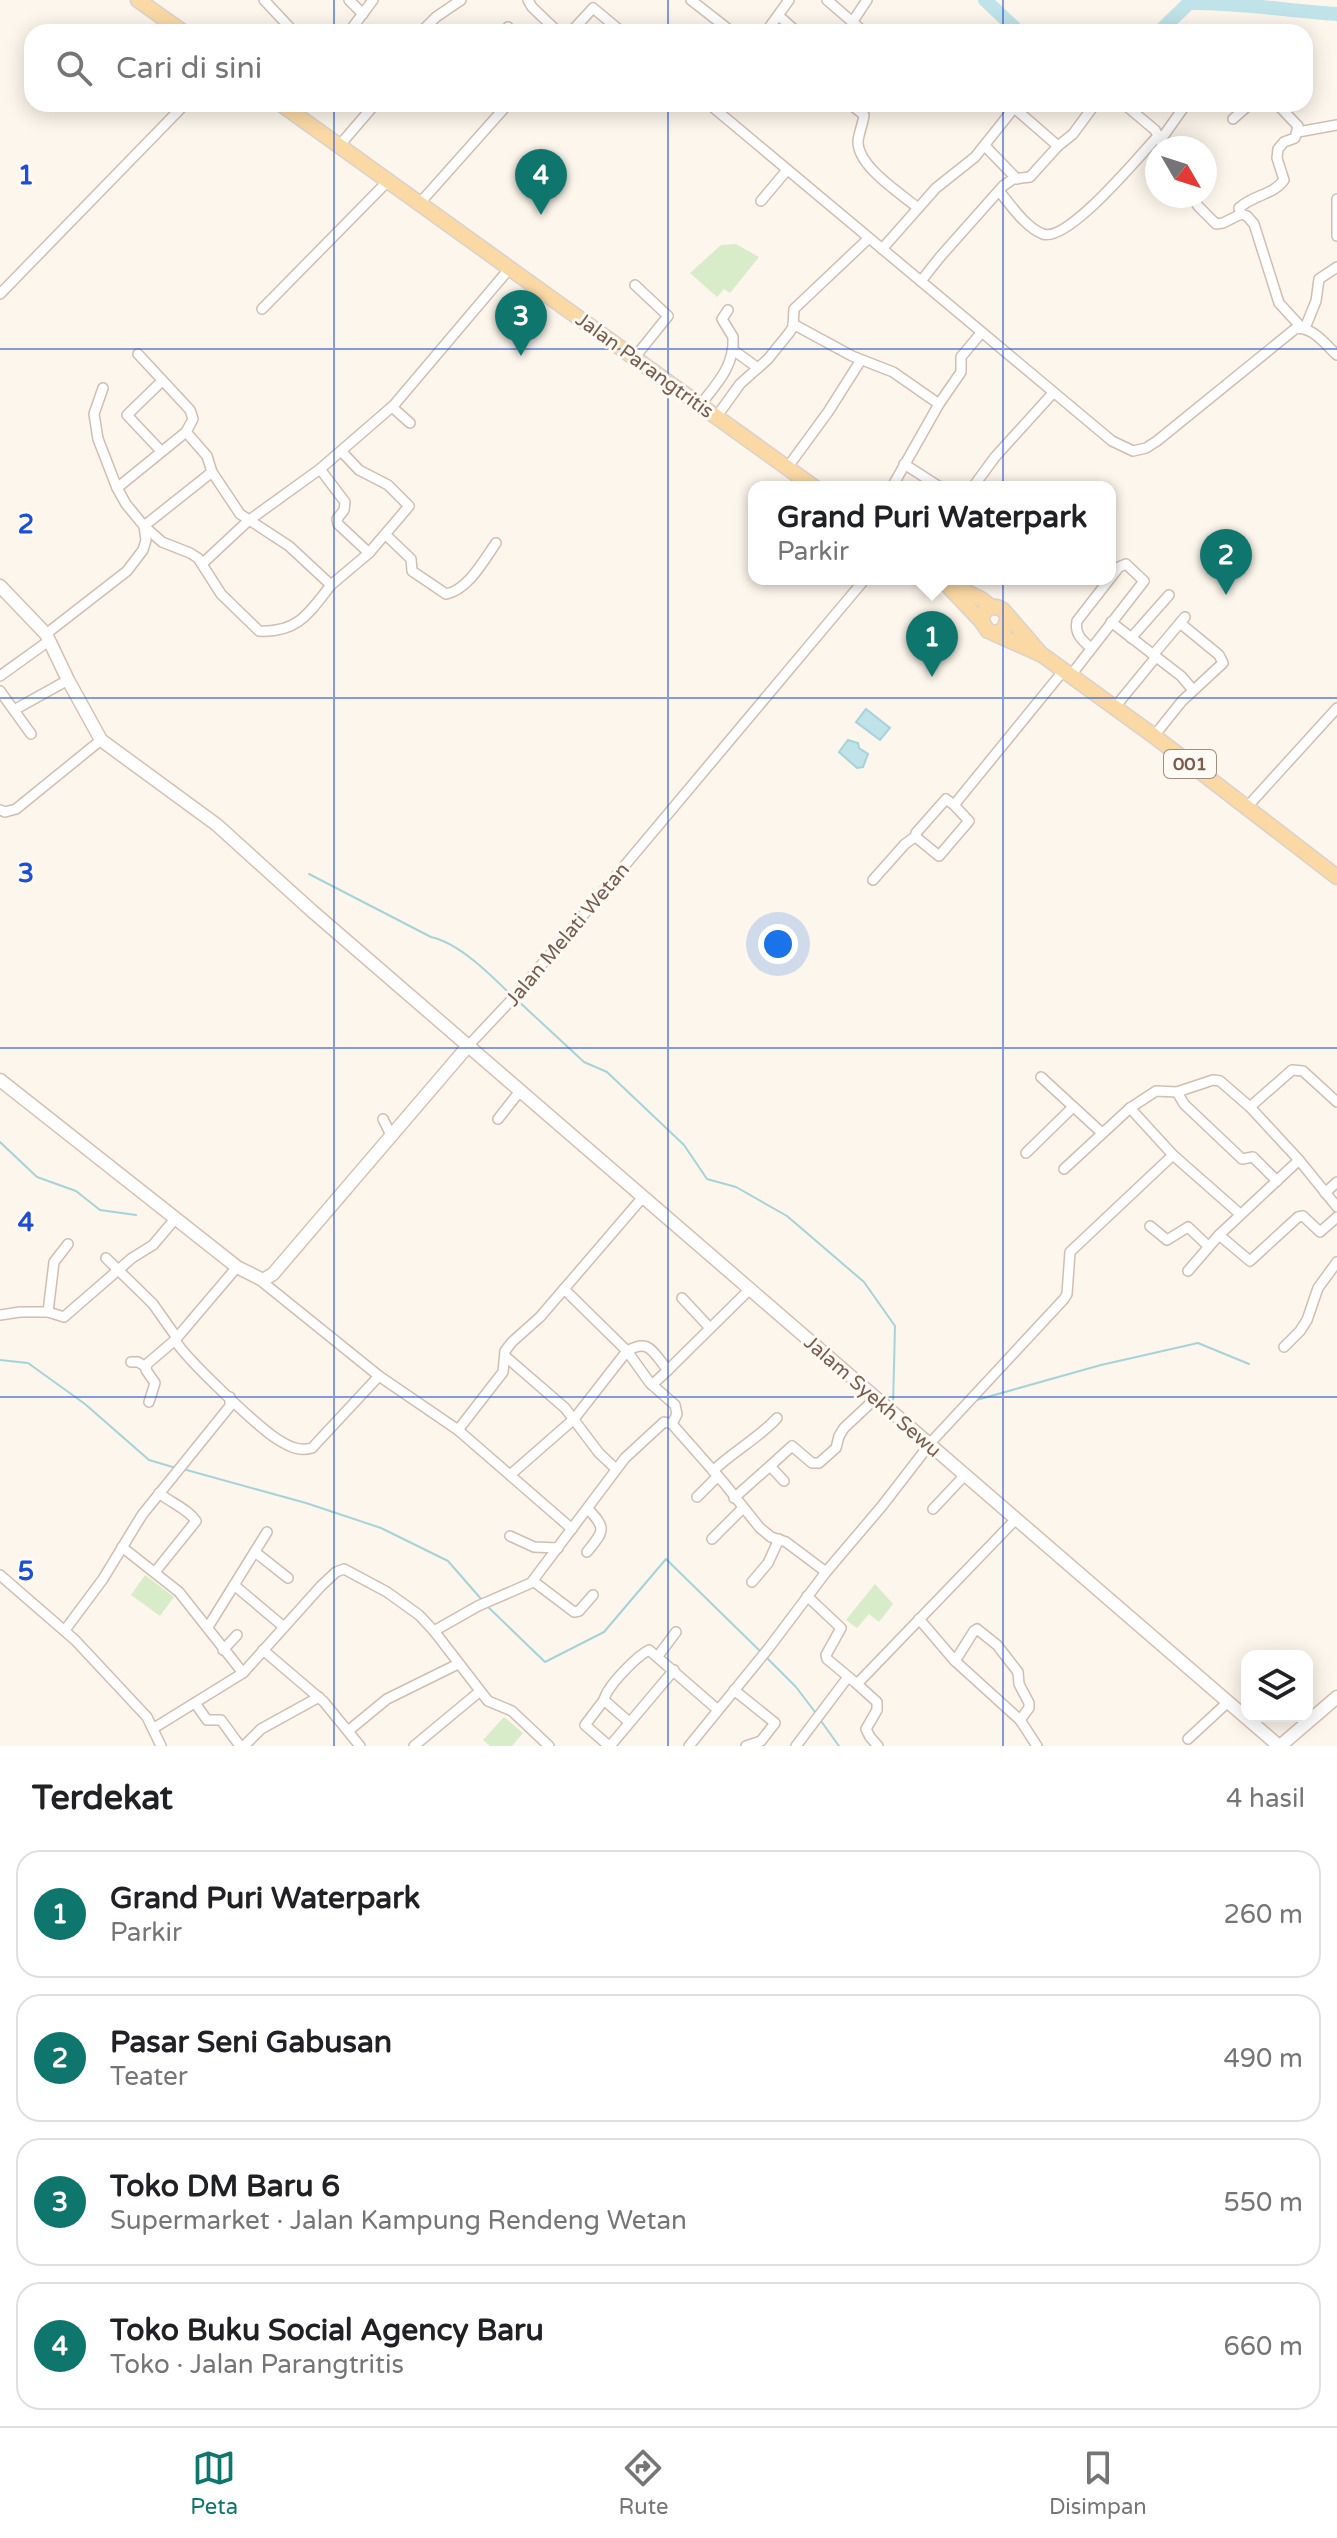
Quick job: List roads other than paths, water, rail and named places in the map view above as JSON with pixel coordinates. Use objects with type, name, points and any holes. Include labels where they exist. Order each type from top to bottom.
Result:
[{"type":"main road","points":[[138,0],[172,24]]},
{"type":"main road","name":"Jalan Parangtritis","points":[[292,112],[805,481]]},
{"type":"main road","name":"001","points":[[948,585],[985,629],[1041,654],[1067,672],[1337,877]]},
{"type":"main road","name":"001","points":[[953,585],[991,607],[1000,607],[1041,654]]},
{"type":"main road","points":[[982,622],[983,614],[991,607]]},
{"type":"main road","points":[[993,633],[1004,629],[1008,617]]},
{"type":"street","points":[[264,0],[286,24]]},
{"type":"street","points":[[349,0],[363,14]]},
{"type":"street","points":[[355,24],[373,0]]},
{"type":"street","points":[[429,24],[461,0]]},
{"type":"street","points":[[528,0],[550,24]]},
{"type":"street","points":[[772,24],[789,0]]},
{"type":"street","points":[[827,0],[856,24]]},
{"type":"street","points":[[853,21],[867,0]]},
{"type":"street","points":[[697,2],[723,24]]},
{"type":"street","points":[[578,24],[597,4],[615,24]]},
{"type":"street","points":[[779,16],[788,24]]},
{"type":"street","points":[[0,294],[177,112]]},
{"type":"street","points":[[339,146],[368,112]]},
{"type":"street","points":[[419,204],[499,112]]},
{"type":"street","points":[[718,112],[1053,393],[1125,449],[1138,451],[1157,441],[1270,348],[1303,328],[1316,301],[1319,279],[1337,267]]},
{"type":"street","points":[[861,112],[864,115],[858,140],[865,160],[918,208]]},
{"type":"street","points":[[882,249],[936,188],[975,157],[1008,112]]},
{"type":"street","points":[[1019,112],[1058,146]]},
{"type":"street","points":[[921,281],[999,191],[1008,182],[1030,177],[1067,140],[1089,112]]},
{"type":"street","points":[[1134,112],[1157,136]]},
{"type":"street","points":[[1165,136],[1181,112]]},
{"type":"street","points":[[1233,119],[1241,112]]},
{"type":"street","points":[[1241,214],[1239,208],[1244,203],[1275,190],[1284,180],[1277,158],[1278,149],[1284,142],[1295,138],[1298,132],[1296,122],[1285,112]]},
{"type":"street","points":[[1298,132],[1337,125]]},
{"type":"street","points":[[985,146],[1017,179]]},
{"type":"street","points":[[999,191],[1034,228],[1051,235],[1064,231],[1087,212],[1145,157]]},
{"type":"street","points":[[761,201],[787,170]]},
{"type":"street","points":[[262,309],[388,181]]},
{"type":"street","points":[[1337,199],[1337,236]]},
{"type":"street","points":[[1200,208],[1216,224],[1241,214],[1247,216],[1254,224],[1279,303],[1303,328],[1337,355]]},
{"type":"street","points":[[717,416],[740,384],[789,333],[794,309],[869,238]]},
{"type":"street","points":[[202,564],[248,521],[320,469],[392,407],[510,268]]},
{"type":"street","points":[[635,285],[668,316],[635,357]]},
{"type":"street","points":[[700,405],[724,374],[733,350],[733,337],[722,319],[728,310]]},
{"type":"street","points":[[793,324],[861,360],[893,372],[939,404]]},
{"type":"street","points":[[895,481],[961,372],[961,357],[965,350],[981,333]]},
{"type":"street","points":[[733,350],[758,368]]},
{"type":"street","points":[[117,488],[186,432],[193,419],[192,413],[138,354]]},
{"type":"street","points":[[787,468],[861,360]]},
{"type":"street","points":[[161,451],[127,415],[162,381]]},
{"type":"street","points":[[103,388],[96,405],[94,423],[117,488],[126,504],[158,540],[190,553],[202,564],[221,594],[259,631],[293,626],[307,616],[331,585],[369,553],[409,506],[388,485],[359,470],[341,451]]},
{"type":"street","points":[[977,481],[1053,393]]},
{"type":"street","points":[[392,407],[410,423]]},
{"type":"street","points":[[186,432],[207,456],[212,472],[235,508],[248,521],[289,546],[331,585]]},
{"type":"street","points":[[904,464],[931,481]]},
{"type":"street","points":[[320,469],[345,502],[344,510],[337,519],[338,524],[369,553]]},
{"type":"street","points":[[144,526],[212,472]]},
{"type":"street","points":[[0,676],[136,562],[146,540],[144,526]]},
{"type":"street","points":[[386,535],[411,559],[412,571],[446,594],[465,584],[496,543]]},
{"type":"street","points":[[954,805],[1091,648],[1144,581],[1126,564],[1116,571]]},
{"type":"street","name":"Jalan Melati Wetan","points":[[260,1280],[273,1274],[468,1046],[517,994],[860,585]]},
{"type":"street","points":[[1091,648],[1080,637],[1077,621],[1105,585]]},
{"type":"street","points":[[0,586],[48,637],[101,740],[16,809],[0,810]]},
{"type":"street","points":[[1131,638],[1169,595]]},
{"type":"street","points":[[1115,707],[1183,620],[1219,655],[1223,663],[1193,690],[1154,736]]},
{"type":"street","points":[[1111,622],[1181,676],[1193,690]]},
{"type":"street","points":[[14,710],[68,680]]},
{"type":"street","points":[[0,691],[31,734]]},
{"type":"street","points":[[1247,807],[1337,708]]},
{"type":"street","name":"Jalam Syekh Sewu","points":[[101,740],[217,825],[312,911],[1280,1746]]},
{"type":"street","points":[[873,880],[916,836],[946,799],[969,821],[941,856],[916,836]]},
{"type":"street","points":[[1250,1107],[1297,1069],[1337,1102]]},
{"type":"street","points":[[1041,1077],[1102,1133]]},
{"type":"street","points":[[0,1080],[237,1267],[260,1280],[379,1376],[458,1430],[572,1529]]},
{"type":"street","points":[[1064,1169],[1130,1108],[1156,1091],[1177,1092],[1213,1080],[1220,1081],[1250,1107],[1337,1207]]},
{"type":"street","points":[[498,1119],[520,1091]]},
{"type":"street","points":[[1177,1092],[1184,1104],[1242,1159],[1253,1157],[1277,1181]]},
{"type":"street","points":[[1026,1153],[1073,1107]]},
{"type":"street","points":[[1130,1108],[1173,1155],[1240,1214]]},
{"type":"street","points":[[383,1119],[391,1135]]},
{"type":"street","points":[[689,1746],[931,1443],[1064,1299],[1070,1252],[1173,1155]]},
{"type":"street","points":[[1188,1271],[1240,1214],[1299,1160]]},
{"type":"street","points":[[1325,1193],[1337,1182]]},
{"type":"street","points":[[458,1430],[503,1372],[505,1351],[512,1342],[535,1322],[643,1197]]},
{"type":"street","points":[[1219,1235],[1250,1261],[1298,1217],[1303,1216],[1319,1232],[1337,1217]]},
{"type":"street","points":[[0,1315],[48,1312],[60,1317],[69,1315],[153,1245],[175,1219]]},
{"type":"street","points":[[1150,1226],[1167,1240],[1188,1227],[1208,1246]]},
{"type":"street","points":[[48,1312],[54,1262],[68,1244]]},
{"type":"street","points":[[106,1258],[153,1304],[192,1360],[275,1438],[295,1448],[307,1449],[320,1440],[379,1376]]},
{"type":"street","points":[[1284,1347],[1307,1320],[1318,1288],[1337,1262]]},
{"type":"street","points":[[146,1367],[176,1339],[237,1267]]},
{"type":"street","points":[[564,1289],[627,1351],[652,1385],[677,1408],[672,1424]]},
{"type":"street","points":[[652,1385],[750,1289]]},
{"type":"street","points":[[682,1298],[710,1328]]},
{"type":"street","points":[[510,1475],[574,1419],[627,1351],[643,1344],[668,1370]]},
{"type":"street","points":[[505,1356],[548,1391],[616,1469]]},
{"type":"street","points":[[131,1362],[136,1361],[146,1367],[155,1383],[149,1402]]},
{"type":"street","points":[[65,1630],[103,1579],[159,1493],[230,1406],[230,1397]]},
{"type":"street","points":[[734,1498],[793,1446],[812,1463],[819,1463],[836,1448],[844,1428],[876,1398]]},
{"type":"street","points":[[697,1497],[732,1454],[755,1440],[777,1418]]},
{"type":"street","points":[[434,1631],[478,1606],[533,1581],[616,1469],[661,1423],[672,1424],[760,1528],[771,1537],[786,1542],[826,1572]]},
{"type":"street","points":[[770,1466],[784,1481]]},
{"type":"street","points":[[933,1509],[965,1475]]},
{"type":"street","points":[[155,1572],[196,1521],[159,1493]]},
{"type":"street","points":[[712,1539],[743,1508]]},
{"type":"street","points":[[587,1552],[602,1529],[588,1509]]},
{"type":"street","points":[[857,1684],[1016,1519]]},
{"type":"street","points":[[208,1627],[267,1532]]},
{"type":"street","points":[[510,1536],[534,1547],[558,1548]]},
{"type":"street","points":[[752,1582],[768,1563],[779,1539]]},
{"type":"street","points":[[122,1547],[179,1592],[243,1673]]},
{"type":"street","points":[[255,1552],[288,1578]]},
{"type":"street","points":[[154,1728],[243,1673],[321,1586],[344,1569],[398,1599],[434,1631],[479,1692],[492,1704],[512,1711],[549,1746]]},
{"type":"street","points":[[0,1575],[65,1630],[147,1717],[161,1746]]},
{"type":"street","points":[[533,1581],[576,1612],[593,1595]]},
{"type":"street","points":[[234,1585],[284,1627]]},
{"type":"street","points":[[807,1596],[841,1628],[826,1657],[877,1702],[877,1710],[866,1729],[878,1746]]},
{"type":"street","points":[[919,1619],[955,1661],[1020,1720],[1037,1746]]},
{"type":"street","points":[[955,1661],[974,1631],[981,1630],[1018,1672],[1021,1690],[1029,1703],[1020,1720]]},
{"type":"street","points":[[658,1656],[676,1632]]},
{"type":"street","points":[[223,1650],[237,1635]]},
{"type":"street","points":[[263,1650],[319,1697],[360,1746]]},
{"type":"street","points":[[674,1670],[610,1746],[585,1725],[608,1690],[649,1650],[658,1656],[674,1670],[718,1710]]},
{"type":"street","points":[[348,1731],[387,1699],[458,1664]]},
{"type":"street","points":[[796,1746],[848,1677]]},
{"type":"street","points":[[734,1690],[775,1723],[761,1741],[752,1745]]},
{"type":"street","points":[[414,1746],[479,1692]]},
{"type":"street","points":[[195,1703],[207,1720],[221,1720],[242,1746],[261,1729],[319,1697]]},
{"type":"street","points":[[1280,1746],[1337,1697]]},
{"type":"street","points":[[604,1700],[629,1722]]},
{"type":"street","points":[[1188,1739],[1228,1702]]},
{"type":"water","points":[[866,709],[890,728],[880,740],[856,722]]},
{"type":"water","points":[[848,740],[858,743],[859,748],[868,754],[863,767],[857,768],[839,752]]},
{"type":"waterway","points":[[985,0],[1010,24]]},
{"type":"waterway","points":[[1167,24],[1189,3],[1337,14]]},
{"type":"waterway","points":[[309,874],[442,940],[474,961],[511,995]]},
{"type":"waterway","points":[[516,999],[584,1062],[607,1072],[684,1145],[707,1179],[736,1187],[787,1216],[864,1282],[895,1326],[893,1407]]},
{"type":"waterway","points":[[0,1142],[37,1177],[76,1191],[100,1210],[136,1215]]},
{"type":"waterway","points":[[973,1401],[1101,1365],[1198,1343],[1249,1364]]},
{"type":"waterway","points":[[0,1360],[28,1363],[85,1404],[149,1460],[176,1468]]},
{"type":"waterway","points":[[183,1469],[306,1503],[381,1528],[448,1561],[482,1600]]},
{"type":"waterway","points":[[486,1605],[545,1662],[604,1632],[666,1559],[762,1653]]},
{"type":"waterway","points":[[766,1657],[796,1687],[815,1712]]},
{"type":"waterway","points":[[821,1721],[839,1746]]},
{"type":"place","name":"Toko Buku Social Agency Baru","points":[[541,215]]},
{"type":"place","name":"Toko DM Baru 6","points":[[521,356]]},
{"type":"place","name":"Pasar Seni Gabusan","points":[[1226,595]]},
{"type":"place","name":"Grand Puri Waterpark","points":[[932,677]]}]
